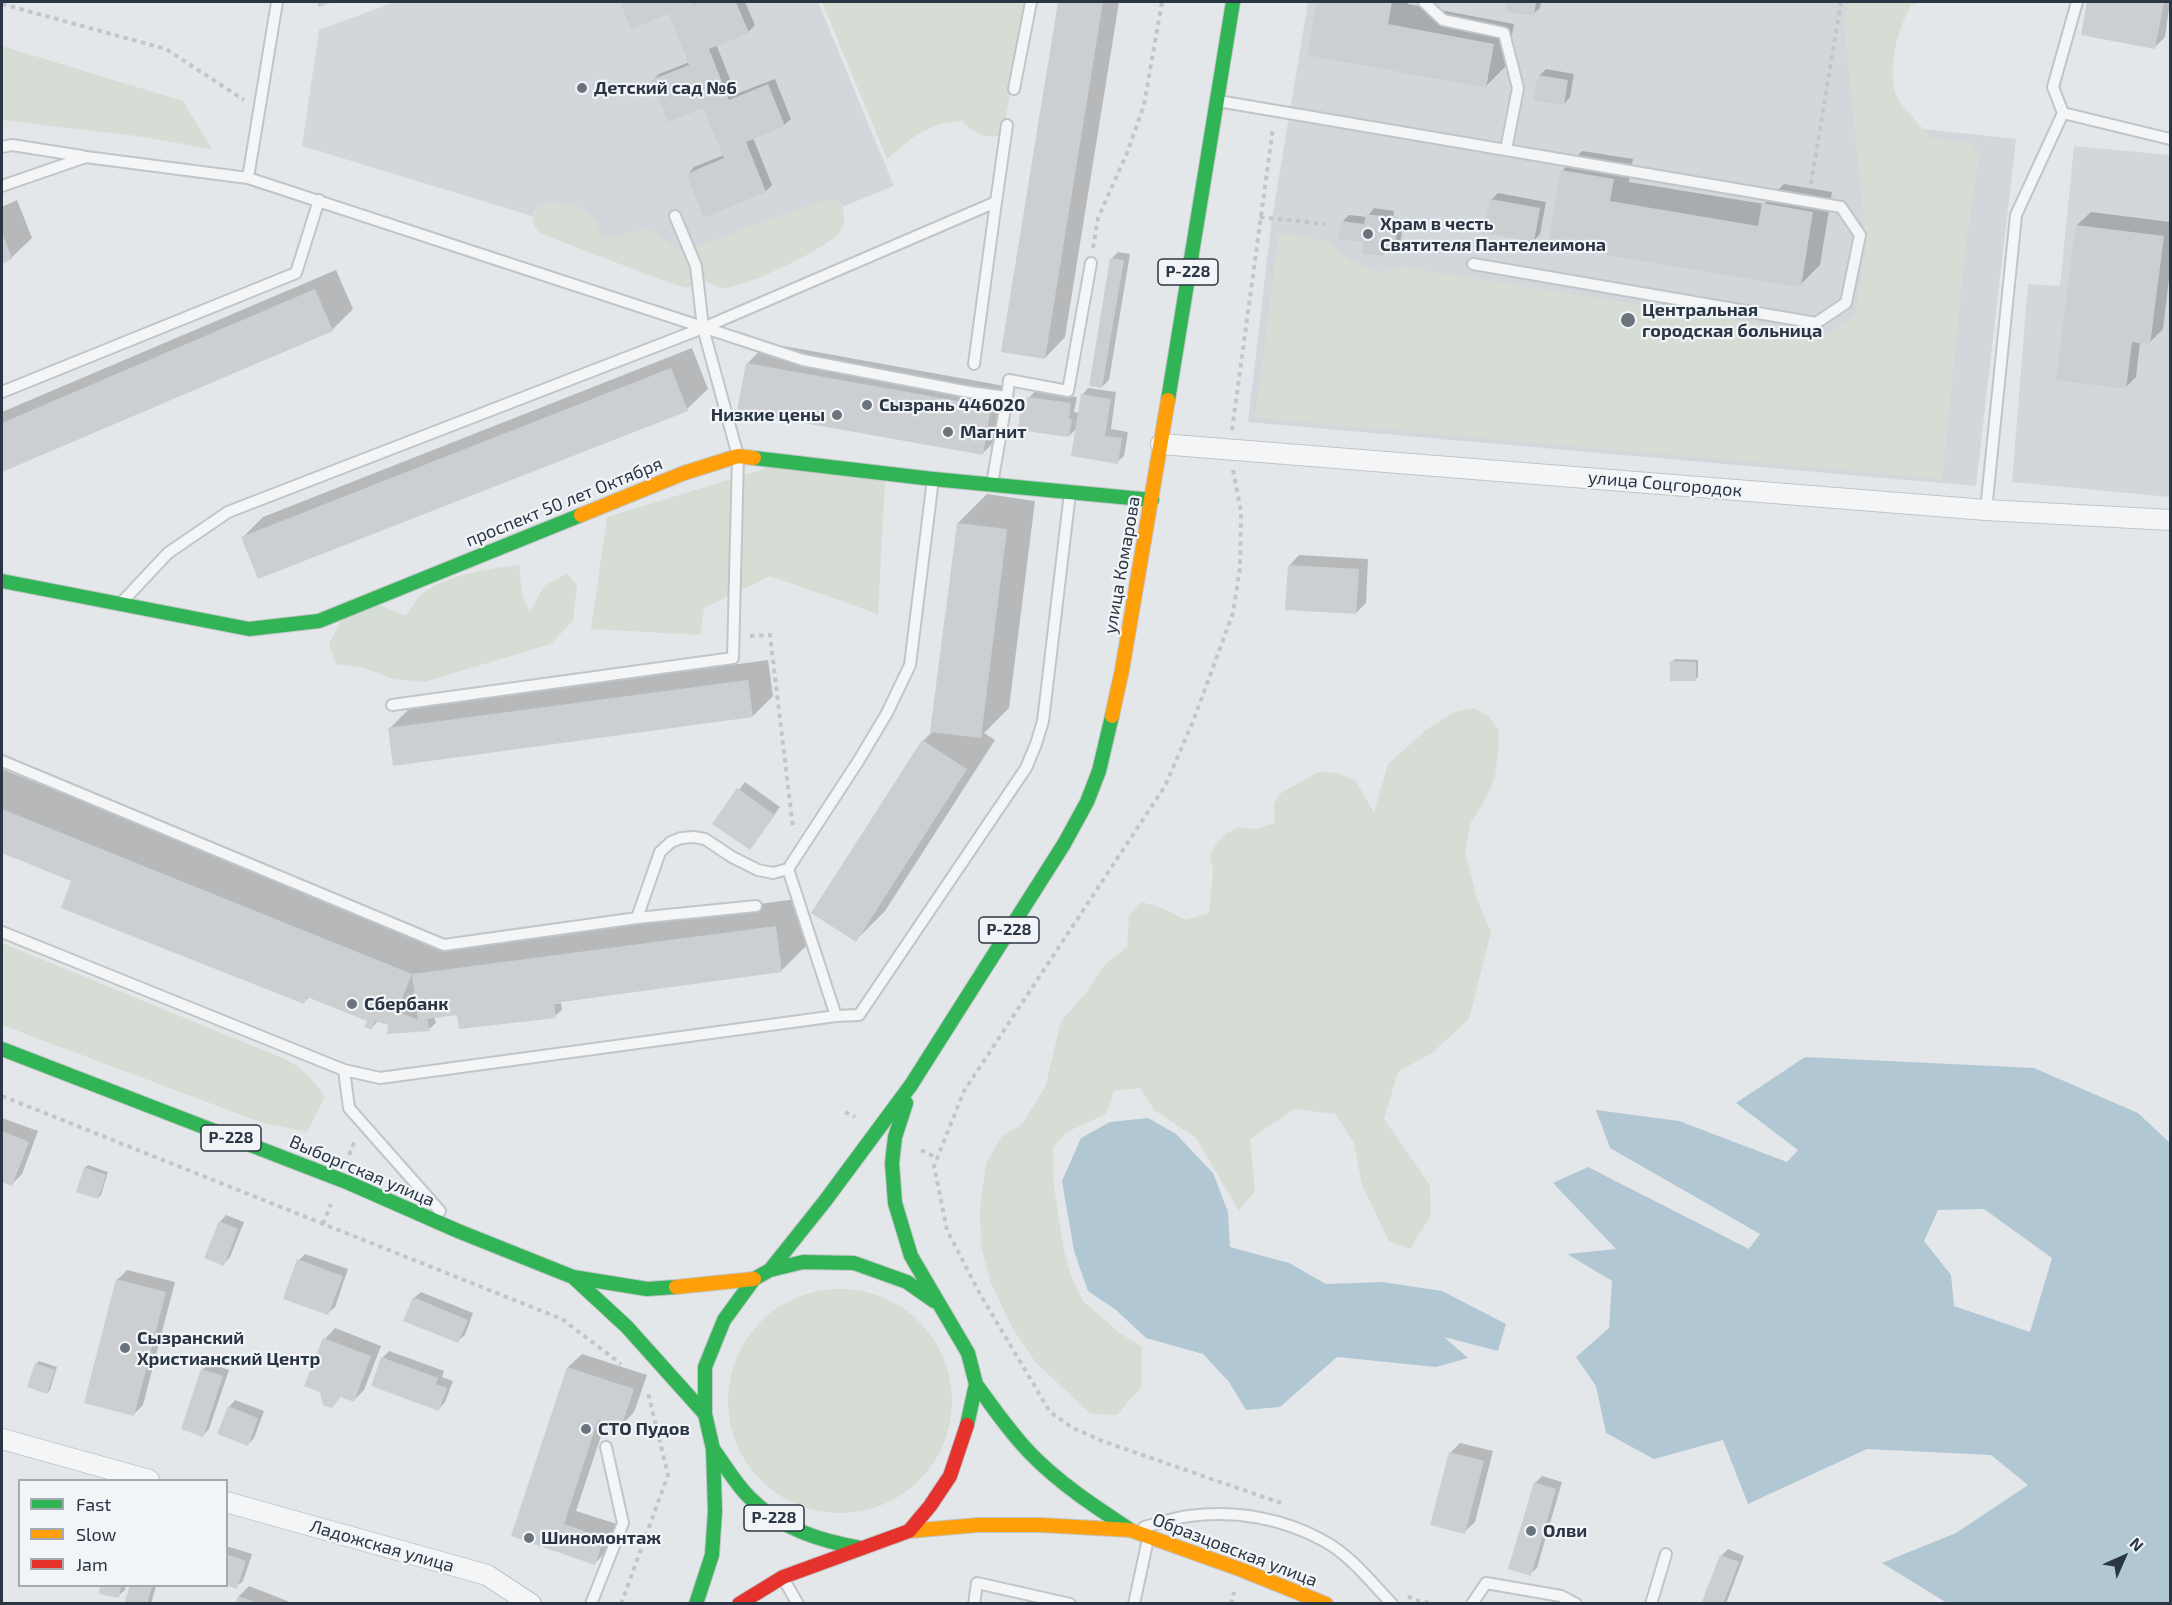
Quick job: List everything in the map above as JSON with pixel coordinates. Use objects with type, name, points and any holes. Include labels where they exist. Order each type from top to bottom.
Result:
[{"type":"main road","name":"улица Комарова","points":[[911,1085],[1040,882],[1087,802],[1108,735],[1152,500],[1215,101],[1233,2]]},
{"type":"main road","name":"проспект 50 лет Октября","points":[[2,581],[249,629],[319,621],[684,473],[738,456],[933,479],[1152,500]]},
{"type":"main road","name":"Выборгская улица","points":[[2,1049],[349,1183],[458,1231],[573,1277]]},
{"type":"main road","name":"Р-228","points":[[770,1270],[825,1201],[911,1085]]},
{"type":"main road","name":"Р-228","points":[[739,1604],[783,1577],[909,1531],[930,1506],[950,1476],[965,1435],[976,1384],[968,1353],[911,1256],[895,1203],[892,1163],[895,1137],[911,1085]]},
{"type":"main road","name":"Р-228","points":[[573,1277],[647,1289],[754,1279],[770,1270],[803,1262],[854,1263],[907,1282],[937,1303]]},
{"type":"main road","name":"Р-228","points":[[573,1277],[627,1327],[705,1414]]},
{"type":"main road","name":"Р-228","points":[[696,1604],[712,1555],[715,1511],[713,1449],[705,1414],[705,1367],[724,1320],[754,1279]]},
{"type":"main road","points":[[976,1384],[1010,1430],[1039,1463],[1080,1497],[1131,1530]]},
{"type":"main road","name":"Р-228","points":[[713,1449],[737,1485],[763,1511],[799,1533],[836,1544],[861,1548]]},
{"type":"main road","points":[[909,1531],[978,1525],[1041,1525],[1131,1530]]},
{"type":"main road","name":"Образцовская улица","points":[[1131,1530],[1326,1604]]},
{"type":"street","name":"улица Соцгородок","points":[[1161,444],[1986,510],[2170,520]]},
{"type":"street","points":[[2,1439],[145,1479]]},
{"type":"street","name":"Ладожская улица","points":[[228,1503],[487,1575],[531,1604]]},
{"type":"lane","points":[[248,178],[277,2]]},
{"type":"lane","points":[[1014,89],[1030,2]]},
{"type":"lane","points":[[1424,2],[1443,20],[1504,33],[1518,88],[1506,150]]},
{"type":"lane","points":[[1986,510],[2016,214],[2063,113],[2053,87],[2077,2]]},
{"type":"lane","points":[[1215,101],[1841,207],[1860,235],[1846,303],[1816,323],[1473,264]]},
{"type":"lane","points":[[2063,113],[2170,139]]},
{"type":"lane","points":[[974,363],[1007,125]]},
{"type":"lane","points":[[2,147],[12,145],[248,178],[803,360],[969,392],[1007,397]]},
{"type":"lane","points":[[2,186],[86,157]]},
{"type":"lane","points":[[2,392],[296,273],[319,200]]},
{"type":"lane","points":[[120,604],[168,553],[228,512],[704,328],[996,202]]},
{"type":"lane","points":[[392,705],[734,658],[738,456],[704,328],[696,266],[675,216]]},
{"type":"lane","points":[[992,484],[1009,380],[1068,391],[1091,263]]},
{"type":"lane","points":[[836,1016],[788,869],[859,760],[910,665],[933,479]]},
{"type":"lane","points":[[2,932],[344,1070],[380,1078],[836,1016],[859,1015],[1026,768],[1043,721],[1070,492]]},
{"type":"lane","points":[[2,761],[444,945],[637,918],[756,906]]},
{"type":"lane","points":[[637,918],[660,852],[671,842],[681,838],[705,839],[732,857],[758,870],[773,873],[788,869]]},
{"type":"lane","points":[[344,1070],[349,1108],[458,1231]]},
{"type":"lane","points":[[591,1604],[623,1524],[606,1447]]},
{"type":"lane","points":[[1131,1530],[1188,1516],[1236,1513],[1284,1524],[1325,1541],[1359,1569],[1392,1604]]},
{"type":"lane","points":[[1134,1604],[1149,1536]]},
{"type":"lane","points":[[1651,1604],[1666,1554]]},
{"type":"lane","points":[[783,1577],[798,1604]]},
{"type":"lane","points":[[974,1604],[977,1583],[1070,1604]]},
{"type":"lane","points":[[1472,1604],[1486,1583],[1561,1596],[1576,1604]]},
{"type":"path","points":[[1091,263],[1098,218],[1127,153],[1144,105],[1162,2]]},
{"type":"path","points":[[1808,201],[1841,2]]},
{"type":"path","points":[[2,4],[166,49],[259,110]]},
{"type":"path","points":[[1275,110],[1230,450],[1241,511],[1240,568],[1233,613],[1194,719],[1165,786],[964,1091],[934,1166],[946,1230],[980,1294],[1050,1412],[1071,1427],[1102,1441],[1288,1505]]},
{"type":"path","points":[[1260,217],[1326,224]]},
{"type":"path","points":[[734,636],[770,635],[796,854]]},
{"type":"path","points":[[2,1096],[562,1319],[621,1365]]},
{"type":"path","points":[[621,1604],[668,1475],[647,1387]]},
{"type":"path","points":[[1404,1593],[1414,1600],[1435,1604]]},
{"type":"shaded area","name":"Детский сад №6","points":[[395,2],[818,2],[894,186],[696,266],[302,146],[319,30]]},
{"type":"shaded area","points":[[822,2],[1028,2],[1002,136],[985,136],[975,132],[962,121],[941,124],[922,132],[887,159]]},
{"type":"shaded area","name":"Центральная городская больница","points":[[1308,2],[1894,2],[1877,124],[2016,139],[1976,486],[1248,422],[1272,218]]},
{"type":"shaded area","points":[[1848,2],[1922,2],[1911,5],[1898,37],[1893,60],[1896,95],[1931,138],[1971,143],[1980,154],[1967,235],[1942,479],[1255,418],[1279,233],[1328,241],[1349,260],[1382,272],[1403,267],[1826,334],[1855,316],[1866,244],[1844,20]]},
{"type":"shaded area","points":[[2,46],[183,101],[212,149],[136,136],[2,120]]},
{"type":"shaded area","points":[[2074,146],[2170,155],[2170,497],[2012,482],[2028,284],[2060,286]]},
{"type":"shaded area","points":[[821,201],[841,202],[844,222],[842,230],[831,240],[818,249],[765,275],[722,288],[705,281],[686,288],[664,281],[542,234],[536,228],[533,220],[534,209],[541,205],[566,204],[589,214],[596,222],[603,237],[612,238],[645,228],[681,252]]},
{"type":"shaded area","points":[[780,464],[885,482],[878,614],[770,576],[704,608],[700,635],[591,629],[607,517]]},
{"type":"shaded area","points":[[519,565],[522,595],[530,612],[544,586],[567,573],[577,585],[573,621],[551,644],[424,682],[393,679],[364,668],[336,664],[329,644],[342,619],[379,605],[406,616],[420,595],[444,581],[482,570]]},
{"type":"shaded area","points":[[1474,708],[1488,716],[1498,728],[1499,744],[1495,777],[1485,800],[1470,824],[1465,851],[1477,899],[1491,932],[1469,1019],[1433,1052],[1398,1072],[1384,1119],[1430,1185],[1431,1215],[1410,1249],[1389,1241],[1362,1185],[1354,1143],[1335,1114],[1294,1109],[1250,1139],[1255,1191],[1239,1211],[1196,1138],[1154,1110],[1140,1088],[1114,1091],[1106,1114],[1067,1132],[1053,1147],[1053,1180],[1064,1250],[1071,1276],[1083,1301],[1120,1333],[1142,1347],[1141,1387],[1117,1415],[1091,1414],[1036,1363],[1013,1329],[990,1281],[981,1245],[980,1209],[986,1163],[1002,1136],[1022,1124],[1045,1088],[1061,1021],[1086,993],[1106,963],[1127,947],[1129,915],[1142,902],[1162,908],[1186,920],[1209,913],[1213,870],[1210,856],[1216,844],[1227,833],[1239,827],[1255,829],[1275,823],[1274,805],[1278,795],[1318,772],[1337,773],[1355,780],[1374,812],[1388,764],[1426,730],[1454,712]]},
{"type":"shaded area","points":[[2,943],[287,1060],[299,1067],[325,1097],[307,1132],[260,1122],[2,1025]]},
{"type":"shaded area","points":[[829,1289],[851,1289],[883,1297],[893,1302],[911,1314],[927,1330],[944,1358],[950,1379],[952,1401],[950,1423],[944,1444],[927,1472],[911,1488],[883,1505],[851,1513],[829,1513],[797,1505],[787,1500],[769,1488],[753,1472],[736,1444],[728,1412],[728,1390],[736,1358],[741,1348],[753,1330],[769,1314],[797,1297]]},
{"type":"water","points":[[1805,1057],[2034,1068],[2138,1113],[2170,1143],[2170,1603],[1947,1603],[1882,1563],[1956,1533],[2028,1485],[1991,1455],[1867,1449],[1748,1504],[1723,1440],[1654,1459],[1606,1433],[1596,1386],[1576,1357],[1609,1328],[1612,1281],[1567,1254],[1616,1249],[1553,1183],[1588,1167],[1749,1249],[1760,1234],[1610,1148],[1596,1110],[1679,1121],[1787,1162],[1798,1150],[1736,1103]],"holes":[[[1984,1209],[2052,1258],[2030,1332],[1954,1306],[1951,1275],[1924,1241],[1938,1210]]]},
{"type":"water","points":[[1148,1118],[1176,1134],[1213,1173],[1228,1212],[1230,1247],[1289,1263],[1326,1284],[1382,1282],[1442,1291],[1506,1324],[1498,1351],[1444,1337],[1468,1358],[1436,1367],[1337,1357],[1280,1407],[1246,1410],[1229,1382],[1203,1354],[1146,1338],[1116,1310],[1088,1291],[1074,1251],[1062,1181],[1081,1138],[1110,1122]]},
{"type":"building","points":[[317,2],[332,2],[319,7]]},
{"type":"building","points":[[620,2],[692,2],[693,4],[736,2],[749,33],[709,49],[729,100],[768,84],[785,126],[746,142],[766,192],[704,218],[686,174],[724,158],[703,108],[668,122],[651,80],[689,65],[669,14],[631,29]]},
{"type":"building","points":[[1058,2],[1103,2],[1045,359],[1001,352]]},
{"type":"building","points":[[1317,2],[1392,2],[1388,24],[1494,44],[1486,88],[1307,55]]},
{"type":"building","points":[[1507,2],[1536,2],[1534,16],[1505,11]]},
{"type":"building","points":[[2087,2],[2164,2],[2155,49],[2081,35]]},
{"type":"building","points":[[1538,75],[1568,80],[1564,105],[1533,100]]},
{"type":"building","points":[[1561,170],[1614,179],[1610,201],[1758,226],[1762,203],[1813,212],[1801,287],[1548,245]]},
{"type":"building","points":[[1490,199],[1540,208],[1534,242],[1483,233]]},
{"type":"building","name":"Храм в честь Святителя Пантелеимона","points":[[1366,214],[1388,217],[1387,227],[1397,228],[1395,247],[1383,246],[1382,256],[1362,254],[1363,242],[1339,239],[1341,221],[1364,224]]},
{"type":"building","points":[[2076,225],[2164,236],[2150,345],[2132,342],[2126,389],[2056,380]]},
{"type":"building","points":[[2,232],[12,259],[2,264]]},
{"type":"building","points":[[1110,258],[1124,260],[1102,388],[1089,386]]},
{"type":"building","points":[[315,289],[333,331],[2,472],[2,423]]},
{"type":"building","points":[[746,363],[991,407],[983,455],[737,411]]},
{"type":"building","points":[[671,368],[688,411],[258,579],[241,537]]},
{"type":"building","points":[[1081,394],[1111,399],[1105,436],[1122,438],[1118,464],[1071,456]]},
{"type":"building","points":[[1027,397],[1071,403],[1069,419],[1072,419],[1069,437],[1018,430],[1020,412],[1025,413]]},
{"type":"building","points":[[957,523],[1007,529],[981,738],[930,732]]},
{"type":"building","points":[[1288,565],[1359,569],[1356,614],[1285,610]]},
{"type":"building","points":[[1670,661],[1696,662],[1696,681],[1670,681]]},
{"type":"building","points":[[748,680],[753,717],[393,766],[388,728]]},
{"type":"building","points":[[922,740],[967,769],[856,942],[811,913]]},
{"type":"building","points":[[737,788],[775,815],[750,850],[712,824]]},
{"type":"building","points":[[2,809],[412,974],[776,926],[782,972],[554,1003],[556,1018],[459,1029],[457,1015],[427,1019],[430,1031],[387,1034],[388,1025],[375,1021],[372,1030],[364,1027],[367,1021],[307,997],[304,1004],[61,908],[71,881],[2,853]],"holes":[[[412,974],[418,1020],[397,1011]]]},
{"type":"building","points":[[2,1131],[29,1142],[12,1186],[2,1182]]},
{"type":"building","points":[[84,1167],[106,1175],[98,1199],[76,1192]]},
{"type":"building","points":[[219,1221],[238,1229],[224,1266],[204,1258]]},
{"type":"building","points":[[297,1259],[343,1276],[328,1315],[283,1299]]},
{"type":"building","name":"Сызранский Христианский Центр","points":[[116,1279],[166,1292],[134,1416],[84,1403]]},
{"type":"building","points":[[413,1297],[468,1320],[458,1343],[403,1321]]},
{"type":"building","points":[[323,1338],[371,1356],[354,1402],[341,1397],[332,1408],[323,1405],[320,1392],[304,1386]]},
{"type":"building","points":[[381,1357],[438,1378],[436,1384],[447,1388],[439,1411],[371,1386]]},
{"type":"building","points":[[35,1363],[55,1370],[47,1394],[27,1387]]},
{"type":"building","points":[[567,1367],[634,1389],[621,1427],[598,1420],[564,1524],[604,1538],[595,1565],[511,1536]]},
{"type":"building","points":[[201,1369],[223,1376],[203,1437],[181,1429]]},
{"type":"building","points":[[228,1406],[258,1418],[248,1446],[217,1434]]},
{"type":"building","points":[[1449,1452],[1484,1461],[1465,1534],[1430,1525]]},
{"type":"building","points":[[1534,1482],[1556,1489],[1531,1576],[1508,1569]]},
{"type":"building","points":[[228,1555],[246,1561],[237,1589],[228,1586]]},
{"type":"building","points":[[1720,1555],[1739,1562],[1723,1604],[1701,1604]]},
{"type":"building","points":[[100,1587],[121,1587],[119,1598],[99,1594]]},
{"type":"building","points":[[130,1587],[152,1587],[147,1604],[124,1604]]},
{"type":"building","points":[[238,1596],[258,1603],[258,1604],[235,1604]]},
{"type":"traffic: fast","points":[[1168,400],[1233,2]]},
{"type":"traffic: fast","points":[[754,458],[933,479],[1152,500]]},
{"type":"traffic: fast","points":[[2,581],[249,629],[319,621],[581,515]]},
{"type":"traffic: fast","points":[[770,1270],[825,1201],[911,1085],[1064,844],[1087,802],[1099,771],[1112,716]]},
{"type":"traffic: fast","points":[[2,1049],[349,1183],[458,1231],[573,1277],[647,1289],[676,1287]]},
{"type":"traffic: fast","points":[[906,1103],[895,1137],[892,1163],[895,1203],[911,1256],[968,1353],[976,1384],[967,1425]]},
{"type":"traffic: fast","points":[[696,1604],[712,1555],[715,1511],[713,1449],[705,1414],[705,1367],[724,1320],[754,1279],[770,1270],[803,1262],[854,1263],[907,1282],[934,1301]]},
{"type":"traffic: fast","points":[[573,1277],[627,1327],[705,1414]]},
{"type":"traffic: fast","points":[[976,1384],[1009,1428],[1041,1464],[1077,1494],[1129,1529]]},
{"type":"traffic: fast","points":[[713,1449],[744,1492],[773,1517],[815,1537],[861,1548]]},
{"type":"traffic: slow","points":[[1112,716],[1122,670],[1168,400]]},
{"type":"traffic: slow","points":[[581,515],[684,473],[738,456],[754,458]]},
{"type":"traffic: slow","points":[[676,1287],[754,1279]]},
{"type":"traffic: slow","points":[[909,1531],[978,1525],[1041,1525],[1130,1530],[1242,1570],[1326,1604]]},
{"type":"traffic: jam","points":[[739,1604],[783,1577],[909,1531],[930,1506],[950,1476],[967,1425]]},
{"type":"place","name":"Детский сад №6","points":[[582,88]]},
{"type":"place","name":"Храм в честь Святителя Пантелеимона","points":[[1368,234]]},
{"type":"place","name":"Центральная городская больница","points":[[1628,320]]},
{"type":"place","name":"Сызрань 446020","points":[[867,405]]},
{"type":"place","name":"Низкие цены","points":[[837,415]]},
{"type":"place","name":"Магнит","points":[[948,432]]},
{"type":"place","name":"Сбербанк","points":[[352,1004]]},
{"type":"place","name":"Сызранский Христианский Центр","points":[[125,1348]]},
{"type":"place","name":"СТО Пудов","points":[[586,1429]]},
{"type":"place","name":"Олви","points":[[1531,1531]]},
{"type":"place","name":"Шиномонтаж","points":[[529,1538]]}]
